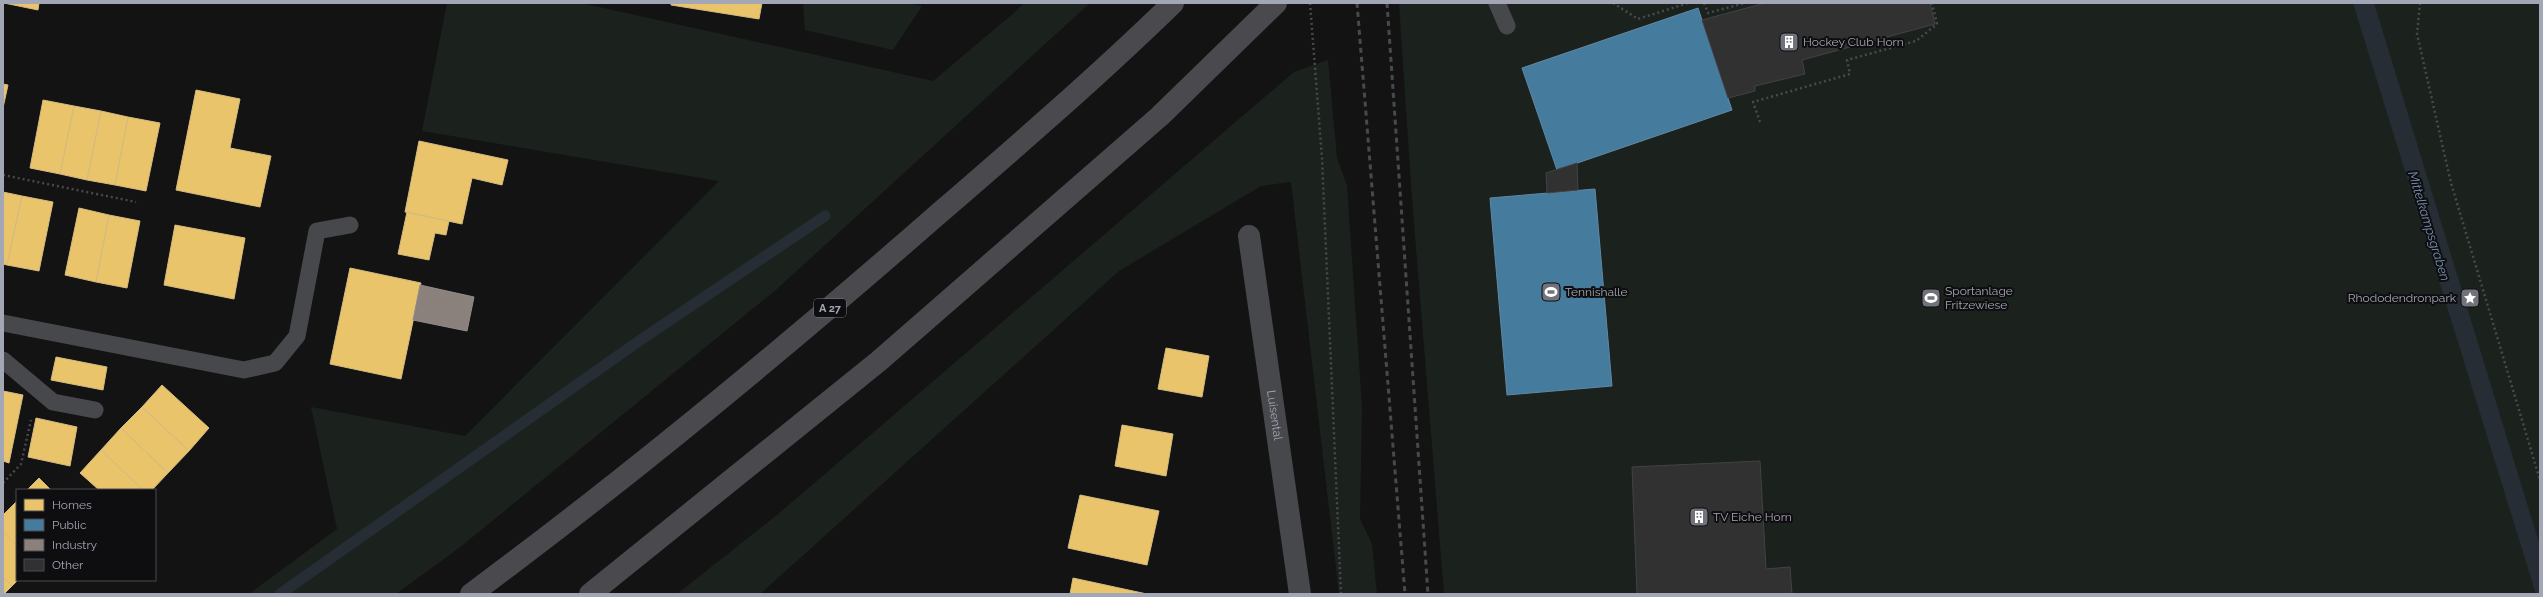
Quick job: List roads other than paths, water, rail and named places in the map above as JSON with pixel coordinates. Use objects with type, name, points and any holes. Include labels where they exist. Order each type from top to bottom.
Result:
[{"type":"highway","name":"A 27","points":[[471,594],[576,516],[832,307],[1111,63],[1173,3]]},
{"type":"highway","points":[[590,594],[879,361],[1160,116],[1276,3]]},
{"type":"street","name":"Luisental","points":[[1248,236],[1300,594]]},
{"type":"lane","points":[[1497,3],[1507,26]]},
{"type":"lane","points":[[3,322],[244,370],[276,363],[297,336],[317,231],[350,224]]},
{"type":"lane","points":[[3,360],[53,402],[95,410]]},
{"type":"water","name":"Mittelkampsgraben","points":[[2353,3],[2374,3],[2540,546],[2540,594],[2536,594]]},
{"type":"waterway","points":[[280,594],[639,341],[825,216]]},
{"type":"railway","points":[[1357,3],[1405,594]]},
{"type":"railway","points":[[1387,3],[1428,594]]},
{"type":"place","name":"Hockey Club Horn","points":[[1789,42]]},
{"type":"place","name":"Tennishalle","points":[[1551,292]]},
{"type":"place","name":"Sportanlage Fritzewiese","points":[[1931,298]]},
{"type":"place","name":"Rhododendronpark","points":[[2470,298]]},
{"type":"place","name":"TV Eiche Horn","points":[[1699,517]]}]
